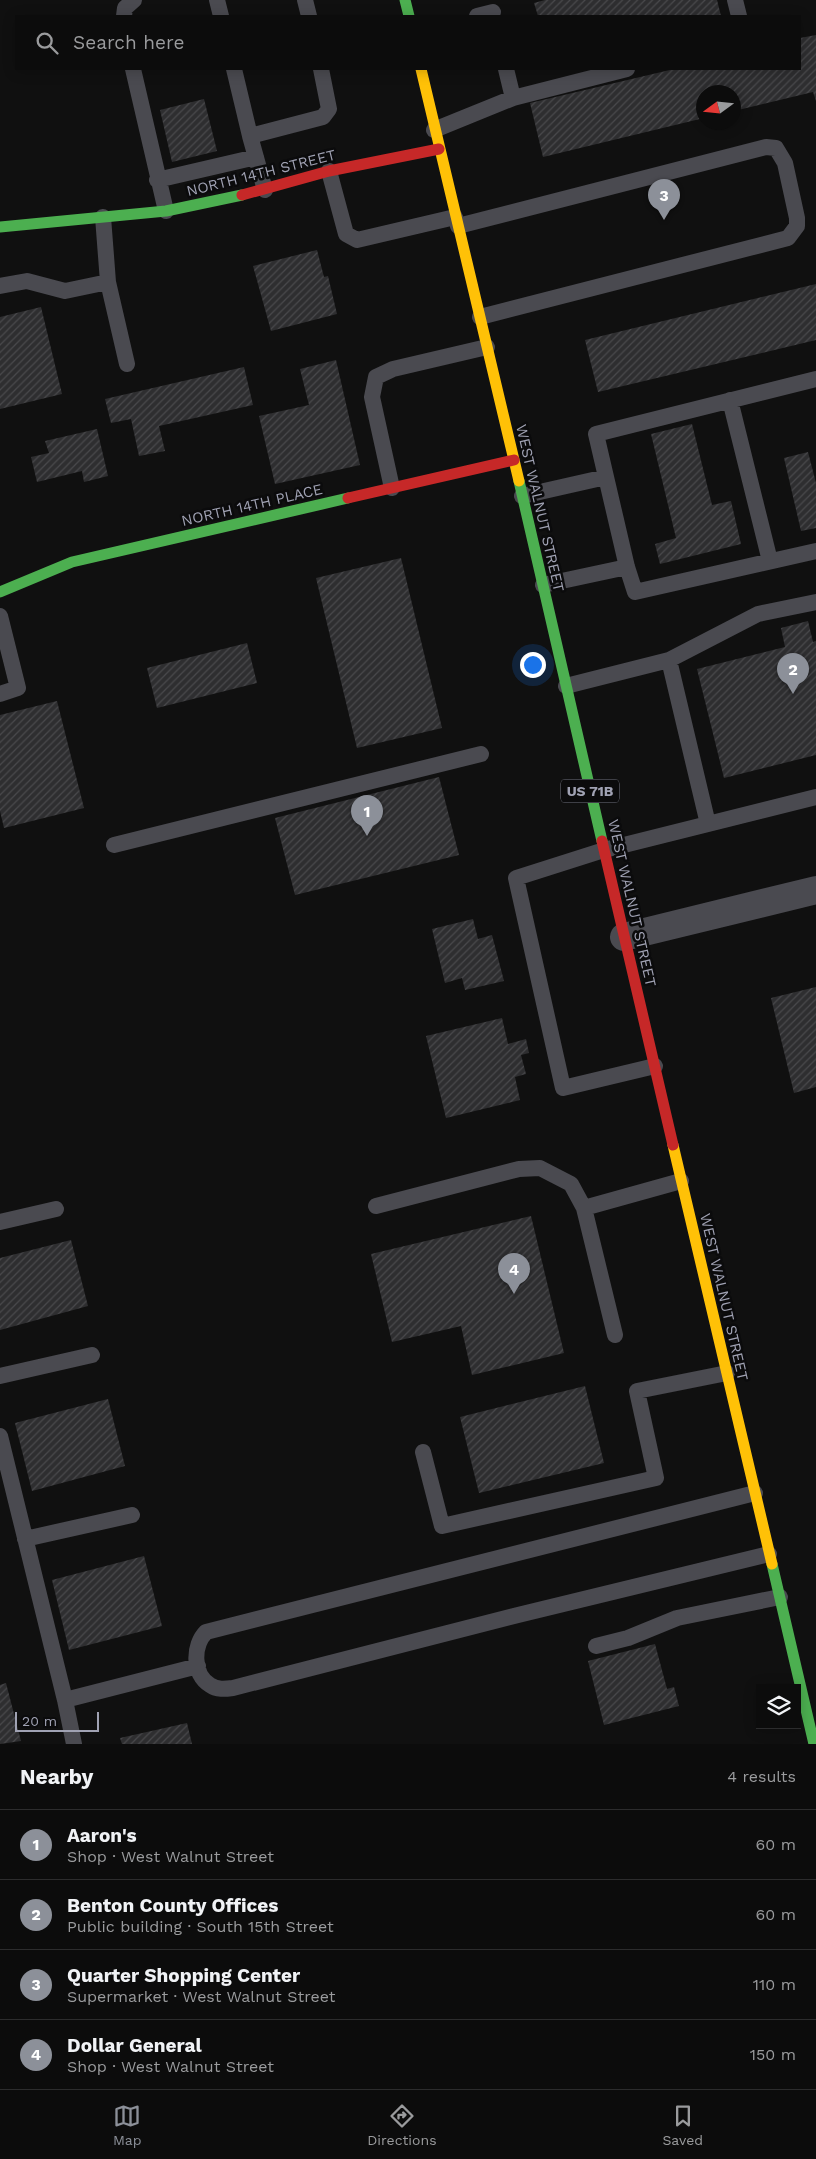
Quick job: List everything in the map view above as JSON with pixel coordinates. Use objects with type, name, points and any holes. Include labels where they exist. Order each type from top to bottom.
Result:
[{"type":"main road","points":[[405,0],[409,15]]},
{"type":"main road","name":"WEST WALNUT STREET","points":[[421,70],[814,1744]]},
{"type":"main road","name":"NORTH 14TH STREET","points":[[0,227],[166,211],[265,190],[329,170],[439,149]]},
{"type":"main road","name":"NORTH 14TH PLACE","points":[[0,592],[72,562],[514,460]]},
{"type":"street","points":[[624,937],[816,890]]},
{"type":"lane","points":[[124,15],[125,8],[134,0]]},
{"type":"lane","points":[[217,0],[221,15]]},
{"type":"lane","points":[[305,0],[309,15]]},
{"type":"lane","points":[[735,0],[739,15]]},
{"type":"lane","points":[[480,15],[493,10]]},
{"type":"lane","points":[[132,70],[157,180],[166,211]]},
{"type":"lane","points":[[234,70],[265,190]]},
{"type":"lane","points":[[250,136],[324,117],[329,109],[321,70]]},
{"type":"lane","points":[[506,70],[513,98]]},
{"type":"lane","points":[[434,130],[513,98],[623,70]]},
{"type":"lane","points":[[329,170],[346,234],[357,240],[456,221],[766,147],[776,148],[784,163],[797,218],[797,226],[788,238],[480,317]]},
{"type":"lane","points":[[157,180],[256,157]]},
{"type":"lane","points":[[103,217],[108,282],[128,364]]},
{"type":"lane","points":[[0,286],[26,281],[65,291],[108,282]]},
{"type":"lane","points":[[392,488],[372,397],[376,377],[393,370],[487,347]]},
{"type":"lane","points":[[816,379],[596,434],[634,592],[816,551]]},
{"type":"lane","points":[[730,400],[770,561]]},
{"type":"lane","points":[[522,496],[606,478]]},
{"type":"lane","points":[[543,585],[627,567]]},
{"type":"lane","points":[[566,686],[669,660],[758,614],[816,602]]},
{"type":"lane","points":[[0,616],[18,688],[0,694]]},
{"type":"lane","points":[[669,660],[708,824]]},
{"type":"lane","points":[[114,845],[481,754]]},
{"type":"lane","points":[[654,1066],[563,1088],[516,878],[604,850],[816,797]]},
{"type":"lane","points":[[376,1206],[520,1169],[540,1168],[571,1184],[584,1208],[615,1335]]},
{"type":"lane","points":[[584,1208],[681,1181]]},
{"type":"lane","points":[[0,1222],[56,1209]]},
{"type":"lane","points":[[0,1376],[92,1355]]},
{"type":"lane","points":[[423,1452],[442,1526],[656,1478],[637,1391],[727,1373]]},
{"type":"lane","points":[[0,1440],[65,1700],[74,1744]]},
{"type":"lane","points":[[755,1494],[206,1632],[200,1639],[195,1652],[198,1666],[202,1678],[208,1685],[222,1689],[233,1688],[518,1615],[769,1554]]},
{"type":"lane","points":[[25,1539],[132,1514]]},
{"type":"lane","points":[[596,1646],[628,1638],[677,1618],[780,1598]]},
{"type":"lane","points":[[65,1700],[198,1666]]},
{"type":"building","points":[[545,0],[717,0],[721,15],[538,15],[534,3]]},
{"type":"building","points":[[816,35],[816,101],[813,92],[741,109],[741,85],[696,85],[696,120],[543,157],[530,103],[670,70],[801,70],[801,38]]},
{"type":"building","points":[[204,99],[217,151],[172,162],[160,110]]},
{"type":"building","points":[[317,250],[324,277],[328,276],[337,314],[271,331],[253,266]]},
{"type":"building","points":[[816,284],[816,340],[598,392],[585,340]]},
{"type":"building","points":[[41,307],[62,394],[0,409],[0,317]]},
{"type":"building","points":[[336,360],[360,465],[275,484],[259,416],[309,405],[300,369]]},
{"type":"building","points":[[244,367],[253,405],[159,426],[165,451],[139,456],[131,419],[111,423],[105,399]]},
{"type":"building","points":[[692,424],[712,505],[731,501],[741,544],[660,564],[655,544],[676,538],[651,434]]},
{"type":"building","points":[[97,429],[108,476],[84,482],[82,471],[37,482],[31,457],[49,453],[45,441]]},
{"type":"building","points":[[808,452],[816,483],[816,528],[801,531],[784,458]]},
{"type":"building","points":[[401,558],[442,728],[357,748],[316,578]]},
{"type":"building","points":[[808,621],[813,642],[816,641],[816,755],[724,778],[697,669],[785,647],[781,628]]},
{"type":"building","points":[[247,643],[257,683],[157,708],[147,668]]},
{"type":"building","points":[[57,701],[84,808],[4,828],[0,811],[0,715]]},
{"type":"building","points":[[439,777],[459,855],[295,895],[275,818]]},
{"type":"building","points":[[473,919],[478,939],[492,935],[504,981],[465,990],[462,978],[445,983],[432,929]]},
{"type":"building","points":[[816,987],[816,1087],[794,1093],[771,998]]},
{"type":"building","points":[[502,1018],[508,1044],[526,1039],[529,1053],[521,1055],[526,1074],[515,1077],[520,1100],[446,1118],[426,1036]]},
{"type":"building","points":[[531,1216],[564,1353],[472,1375],[461,1326],[392,1342],[371,1254]]},
{"type":"building","points":[[71,1240],[88,1306],[0,1330],[0,1258]]},
{"type":"building","points":[[585,1386],[604,1463],[479,1493],[460,1417]]},
{"type":"building","points":[[108,1399],[125,1466],[32,1491],[15,1423]]},
{"type":"building","points":[[144,1556],[162,1626],[69,1650],[52,1580]]},
{"type":"building","points":[[655,1644],[667,1689],[674,1687],[679,1706],[604,1725],[588,1661]]},
{"type":"building","points":[[6,1683],[21,1741],[0,1744],[0,1685]]},
{"type":"building","points":[[187,1723],[192,1744],[122,1744],[120,1738]]},
{"type":"traffic: fast","points":[[405,0],[409,15]]},
{"type":"traffic: fast","points":[[0,227],[166,211],[242,195]]},
{"type":"traffic: fast","points":[[519,481],[602,841]]},
{"type":"traffic: fast","points":[[0,592],[72,562],[348,498]]},
{"type":"traffic: fast","points":[[772,1564],[814,1744]]},
{"type":"traffic: slow","points":[[421,70],[519,481]]},
{"type":"traffic: slow","points":[[673,1145],[772,1564]]},
{"type":"traffic: jam","points":[[242,195],[329,171],[439,149]]},
{"type":"traffic: jam","points":[[348,498],[514,460]]},
{"type":"traffic: jam","points":[[602,841],[673,1145]]},
{"type":"place","name":"Quarter Shopping Center","points":[[664,220]]},
{"type":"place","name":"Benton County Offices","points":[[793,694]]},
{"type":"place","name":"Aaron's","points":[[367,836]]},
{"type":"place","name":"Dollar General","points":[[514,1294]]}]
